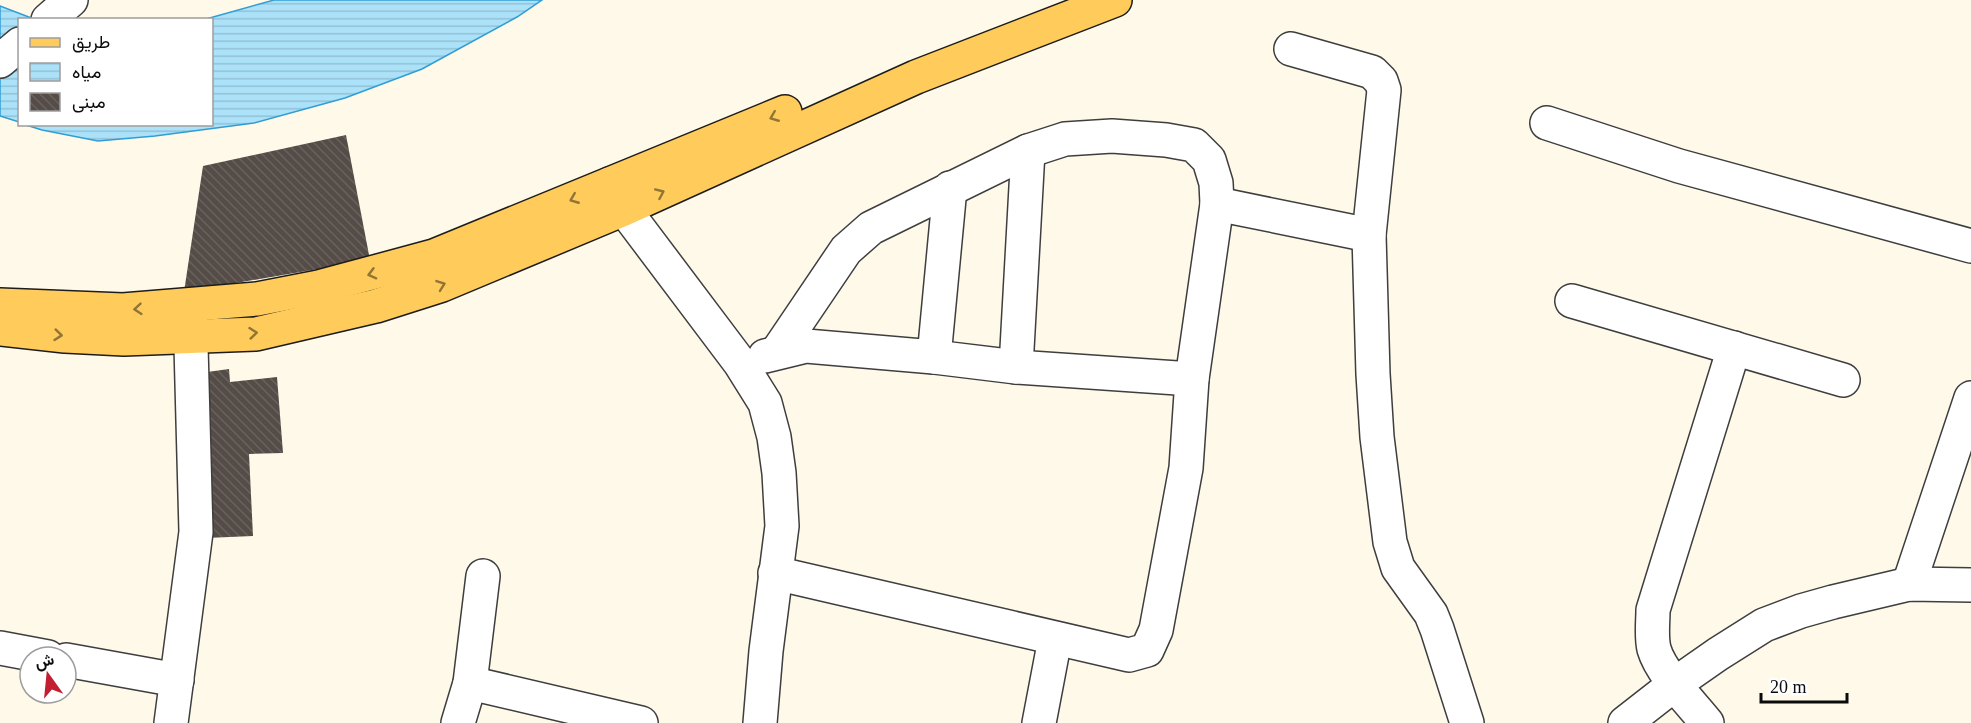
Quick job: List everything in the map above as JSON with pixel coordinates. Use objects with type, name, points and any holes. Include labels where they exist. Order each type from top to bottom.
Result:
[{"type":"main road","points":[[0,329],[124,339],[256,334],[376,306],[442,285],[617,196],[1062,0]]},
{"type":"main road","points":[[0,305],[123,310],[256,299],[309,289],[411,263],[617,196],[1115,0]]},
{"type":"street","points":[[50,18],[71,0]]},
{"type":"street","points":[[0,61],[18,46]]},
{"type":"street","points":[[1291,49],[1372,72],[1381,81],[1384,90],[1369,235],[1377,437],[1390,542],[1398,568],[1431,614],[1467,723]]},
{"type":"street","points":[[1547,123],[1679,166],[1971,246]]},
{"type":"street","points":[[775,573],[1129,655],[1147,650],[1156,630],[1186,468],[1192,379],[1217,204],[1216,183],[1209,160],[1194,145],[1166,140],[1112,136],[1065,139],[1028,151],[871,228],[846,250],[777,352]]},
{"type":"street","points":[[1016,367],[1028,151]]},
{"type":"street","points":[[933,357],[950,188]]},
{"type":"street","points":[[617,196],[740,363],[765,403],[774,437],[779,473],[782,526],[766,651],[760,723]]},
{"type":"street","points":[[1217,204],[1369,235]]},
{"type":"street","points":[[1572,301],[1844,380]]},
{"type":"street","points":[[171,723],[196,532],[190,305]]},
{"type":"street","points":[[740,363],[807,346],[1016,367],[1192,379]]},
{"type":"street","points":[[1707,723],[1675,684],[1654,648],[1653,610],[1734,348]]},
{"type":"street","points":[[1909,584],[1971,398]]},
{"type":"street","points":[[458,723],[470,683],[483,576]]},
{"type":"street","points":[[1626,723],[1675,684],[1764,625],[1811,608],[1909,584],[1971,585]]},
{"type":"street","points":[[1039,723],[1055,639]]},
{"type":"street","points":[[0,648],[18,651]]},
{"type":"street","points":[[78,662],[177,680]]},
{"type":"street","points":[[470,683],[641,723]]},
{"type":"water","points":[[274,0],[542,0],[517,17],[422,69],[345,98],[254,123],[98,141],[29,126],[213,126],[213,18],[210,18]]},
{"type":"water","points":[[0,6],[31,18],[18,18],[18,122],[0,116]]},
{"type":"building","points":[[346,135],[370,260],[184,292],[203,166]]},
{"type":"building","points":[[229,369],[230,382],[277,377],[283,453],[249,454],[253,536],[206,538],[200,373]]}]
